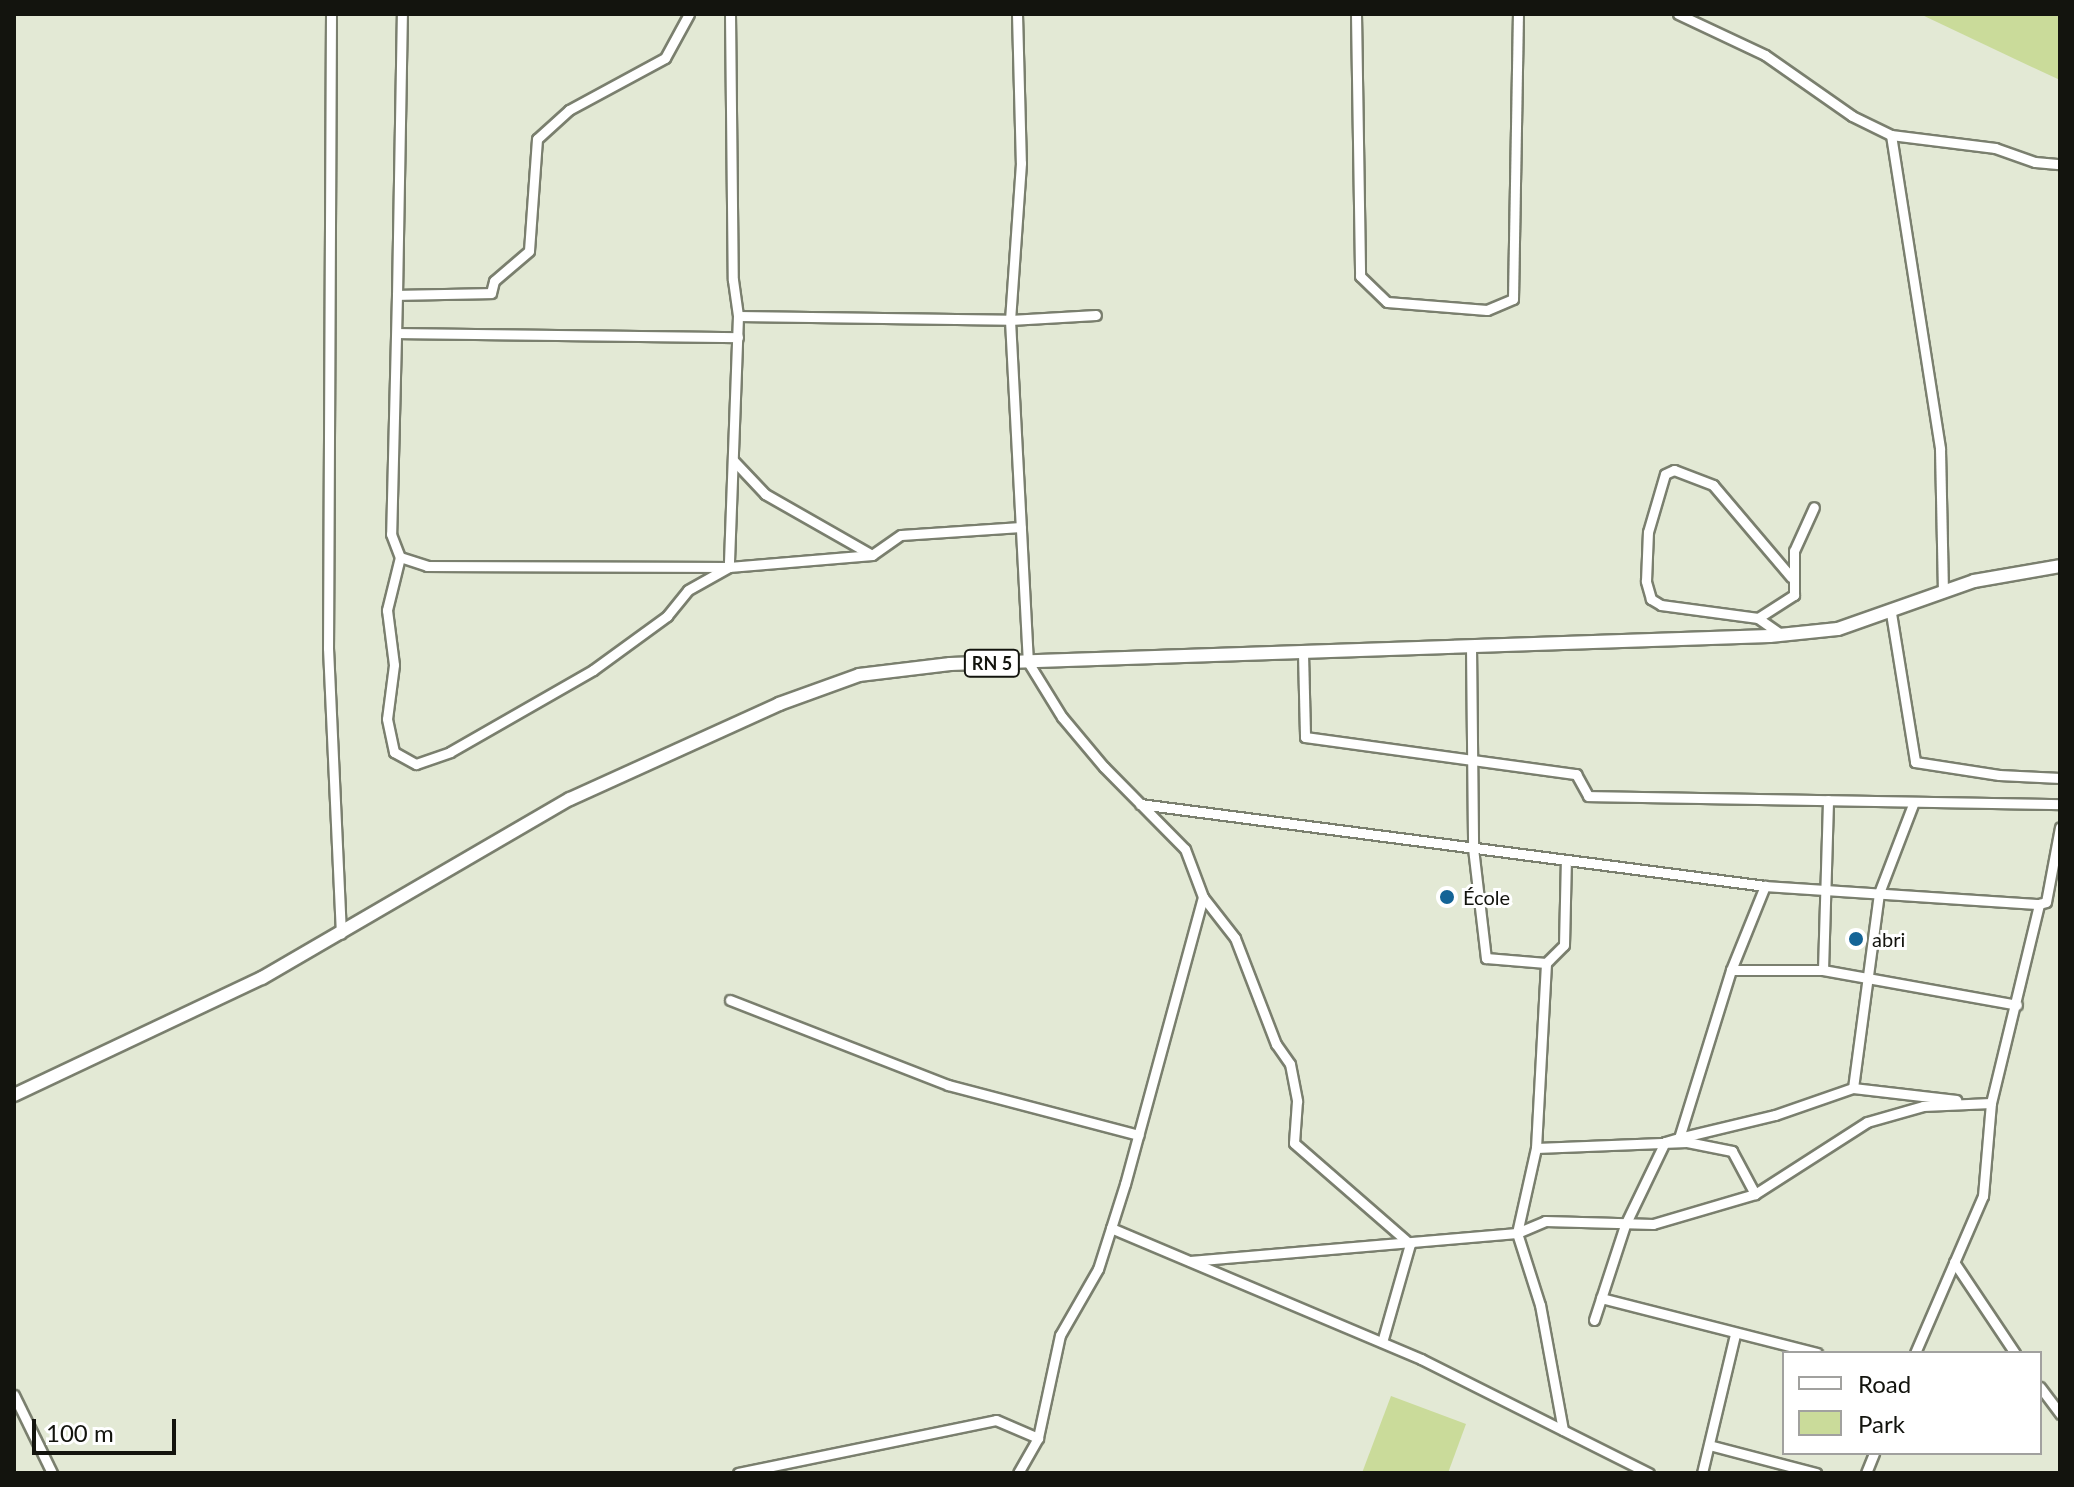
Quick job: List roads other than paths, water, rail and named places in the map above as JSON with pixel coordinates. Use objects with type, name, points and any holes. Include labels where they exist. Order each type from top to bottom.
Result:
[{"type":"main road","name":"RN 5","points":[[14,1095],[205,1006],[341,934],[544,813],[779,704],[885,670],[1028,662],[1782,635],[1838,629],[1891,613],[1943,590],[2060,566]]},
{"type":"street","points":[[331,14],[328,648],[341,934]]},
{"type":"street","points":[[402,14],[397,333],[389,493],[391,534],[400,557],[387,610],[394,665],[387,719],[394,752],[416,764],[450,752],[593,670],[667,616],[688,590],[729,567]]},
{"type":"street","points":[[397,295],[491,293],[494,281],[529,251],[537,139],[569,110],[665,58],[689,14]]},
{"type":"street","points":[[729,567],[738,337],[733,280],[730,14]]},
{"type":"street","points":[[1017,14],[1021,163],[1010,320],[1028,662],[1062,717],[1185,849],[1203,897],[1235,938],[1276,1044],[1290,1064],[1297,1101],[1294,1143],[1410,1244]]},
{"type":"street","points":[[1356,14],[1360,276],[1387,302],[1487,310],[1513,299],[1518,14]]},
{"type":"street","points":[[1678,14],[1765,55],[1852,116],[1891,135],[1995,148],[2035,162],[2060,164]]},
{"type":"street","points":[[1891,135],[1940,449],[1943,590]]},
{"type":"street","points":[[738,316],[1010,320],[1096,315]]},
{"type":"street","points":[[397,333],[738,337]]},
{"type":"street","points":[[733,460],[765,494],[872,555]]},
{"type":"street","points":[[1782,635],[1758,618],[1661,605],[1651,599],[1646,581],[1648,532],[1665,474],[1674,470],[1698,475],[1713,485],[1791,577]]},
{"type":"street","points":[[1758,618],[1794,595],[1791,577],[1794,551],[1814,507]]},
{"type":"street","points":[[400,557],[427,566],[729,567],[872,555],[901,535],[1021,527]]},
{"type":"street","points":[[1891,613],[1915,762],[1999,775],[2060,778]]},
{"type":"street","points":[[1471,646],[1473,848],[1486,958],[1546,963]]},
{"type":"street","points":[[1303,653],[1305,737],[1576,774],[1588,796],[2060,804]]},
{"type":"street","points":[[1823,970],[1828,800]]},
{"type":"street","points":[[1853,1088],[1879,893],[1914,802]]},
{"type":"street","points":[[1140,804],[1765,886],[2039,904],[2046,902],[2060,827]]},
{"type":"street","points":[[1563,1430],[1540,1305],[1517,1233],[1536,1148],[1546,963],[1564,945],[1566,860]]},
{"type":"street","points":[[1679,1138],[1731,970],[1765,886]]},
{"type":"street","points":[[1018,1473],[1038,1438],[1060,1335],[1098,1269],[1139,1135],[1203,897]]},
{"type":"street","points":[[1916,1351],[1983,1196],[1991,1103],[2039,904]]},
{"type":"street","points":[[1731,970],[1823,970],[1865,981],[2017,1005]]},
{"type":"street","points":[[730,1000],[948,1085],[1139,1135]]},
{"type":"street","points":[[1594,1320],[1625,1225],[1665,1142],[1775,1115],[1853,1088],[1991,1103]]},
{"type":"street","points":[[1190,1261],[1517,1233],[1545,1221],[1625,1225],[1713,1210],[1755,1194],[1867,1122],[1923,1106],[1991,1103]]},
{"type":"street","points":[[1536,1148],[1665,1142],[1732,1151],[1755,1194]]},
{"type":"street","points":[[1111,1228],[1382,1342],[1649,1473]]},
{"type":"street","points":[[1382,1342],[1410,1244]]},
{"type":"street","points":[[1954,1262],[2014,1351]]},
{"type":"street","points":[[1601,1298],[1735,1335],[1808,1351]]},
{"type":"street","points":[[1702,1473],[1735,1335]]},
{"type":"street","points":[[2042,1390],[2060,1414]]},
{"type":"street","points":[[14,1395],[52,1473]]},
{"type":"street","points":[[738,1473],[996,1420],[1038,1438]]},
{"type":"street","points":[[1709,1445],[1816,1473]]},
{"type":"place","name":"École","points":[[1447,897]]},
{"type":"place","name":"abri","points":[[1856,939]]}]
